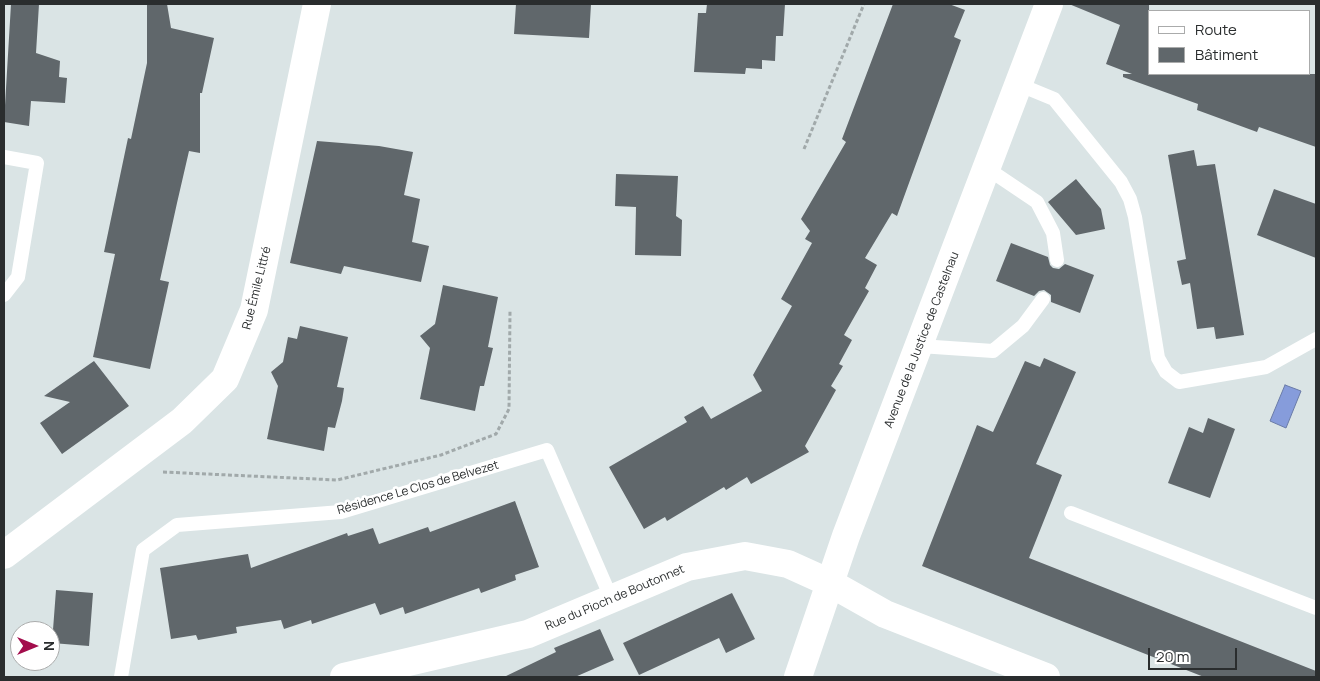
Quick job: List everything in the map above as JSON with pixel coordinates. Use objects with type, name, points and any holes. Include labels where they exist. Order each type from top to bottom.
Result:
[{"type":"street","name":"Rue Émile Littré","points":[[4,555],[182,421],[225,379],[246,334],[260,284],[318,4]]},
{"type":"street","name":"Avenue de la Justice de Castelnau","points":[[798,677],[830,583],[1050,4]]},
{"type":"street","name":"Rue du Pioch de Boutonnet","points":[[344,677],[416,669],[528,634],[687,567],[745,556],[788,564],[830,583],[885,614],[1046,677]]},
{"type":"lane","points":[[1020,85],[1054,99],[1121,182],[1130,199],[1135,218],[1158,358],[1166,372],[1179,382],[1266,366],[1316,339]]},
{"type":"lane","points":[[4,157],[37,163],[18,277],[4,295]]},
{"type":"lane","points":[[988,169],[1037,202],[1053,233],[1057,260]]},
{"type":"lane","points":[[920,346],[993,351],[1023,326],[1043,300]]},
{"type":"lane","name":"Résidence Le Clos de Belvezet","points":[[121,677],[143,550],[177,524],[341,512],[547,450],[612,600]]},
{"type":"lane","points":[[1071,513],[1316,608]]},
{"type":"path","points":[[804,149],[864,4]]},
{"type":"path","points":[[123,465],[166,472],[337,480],[441,455],[496,434],[509,409],[510,310]]},
{"type":"water","points":[[1285,385],[1301,391],[1286,428],[1270,421]]},
{"type":"building","points":[[11,4],[39,4],[36,53],[60,61],[59,77],[67,78],[65,103],[31,101],[29,126],[4,122]]},
{"type":"building","points":[[147,4],[167,4],[171,28],[214,38],[202,93],[200,93],[200,153],[189,151],[160,280],[169,282],[150,369],[93,357],[115,254],[104,252],[128,138],[131,139],[147,63]]},
{"type":"building","points":[[516,4],[591,4],[589,38],[514,34]]},
{"type":"building","points":[[707,4],[785,4],[783,36],[776,36],[775,61],[762,60],[762,69],[746,68],[745,74],[694,72],[698,13],[706,13]]},
{"type":"building","points":[[893,4],[949,4],[965,10],[954,37],[961,40],[897,216],[892,213],[865,258],[877,265],[865,288],[869,291],[844,335],[852,340],[839,364],[843,366],[831,386],[836,390],[805,446],[809,452],[751,484],[747,477],[726,490],[724,487],[667,521],[665,517],[644,529],[609,467],[687,422],[684,417],[703,406],[711,419],[762,391],[753,375],[792,306],[781,299],[812,243],[805,239],[810,231],[801,219],[846,142],[842,139]]},
{"type":"building","points":[[1069,4],[1149,4],[1148,75],[1316,74],[1316,147],[1259,127],[1257,132],[1197,110],[1198,104],[1123,77],[1123,74],[1132,74],[1106,64],[1120,25]]},
{"type":"building","points":[[317,141],[379,146],[413,152],[404,195],[420,199],[412,242],[429,246],[421,282],[344,266],[341,274],[290,263]]},
{"type":"building","points":[[1194,150],[1197,166],[1215,164],[1244,335],[1216,339],[1214,327],[1197,329],[1190,283],[1182,285],[1177,261],[1186,259],[1168,155]]},
{"type":"building","points":[[616,174],[678,176],[676,216],[682,220],[681,256],[635,255],[636,207],[615,206]]},
{"type":"building","points":[[1076,179],[1101,209],[1105,229],[1076,235],[1048,202]]},
{"type":"building","points":[[1274,189],[1316,204],[1316,258],[1257,235]]},
{"type":"building","points":[[1011,243],[1048,257],[1053,268],[1059,269],[1065,264],[1094,275],[1080,313],[1051,302],[1051,295],[1044,290],[1039,291],[1034,296],[996,281]]},
{"type":"building","points":[[443,285],[498,297],[488,347],[493,348],[484,386],[480,386],[475,411],[420,399],[430,348],[420,336],[435,324]]},
{"type":"building","points":[[300,326],[348,337],[337,387],[344,388],[342,401],[335,428],[328,427],[324,451],[267,439],[278,386],[271,372],[283,362],[288,337],[297,339]]},
{"type":"building","points":[[1044,358],[1076,372],[1036,464],[1062,475],[1029,558],[1316,671],[1316,677],[1204,677],[922,566],[977,425],[993,432],[1025,361],[1040,367]]},
{"type":"building","points":[[94,361],[129,406],[62,454],[40,423],[70,402],[44,396]]},
{"type":"building","points":[[1208,418],[1235,429],[1210,498],[1168,483],[1189,427],[1203,433]]},
{"type":"building","points":[[515,501],[539,567],[515,575],[516,580],[481,593],[479,588],[405,614],[403,607],[380,615],[375,603],[312,624],[311,620],[284,629],[281,620],[236,627],[237,633],[198,640],[196,635],[171,639],[160,568],[248,554],[251,568],[347,533],[348,536],[373,528],[379,544],[428,527],[430,532]]},
{"type":"building","points":[[56,590],[93,593],[89,646],[60,644],[60,621],[54,621]]},
{"type":"building","points":[[732,593],[755,639],[726,653],[719,638],[639,675],[623,643]]},
{"type":"building","points":[[600,629],[614,660],[575,677],[504,677],[556,652],[554,648]]}]
